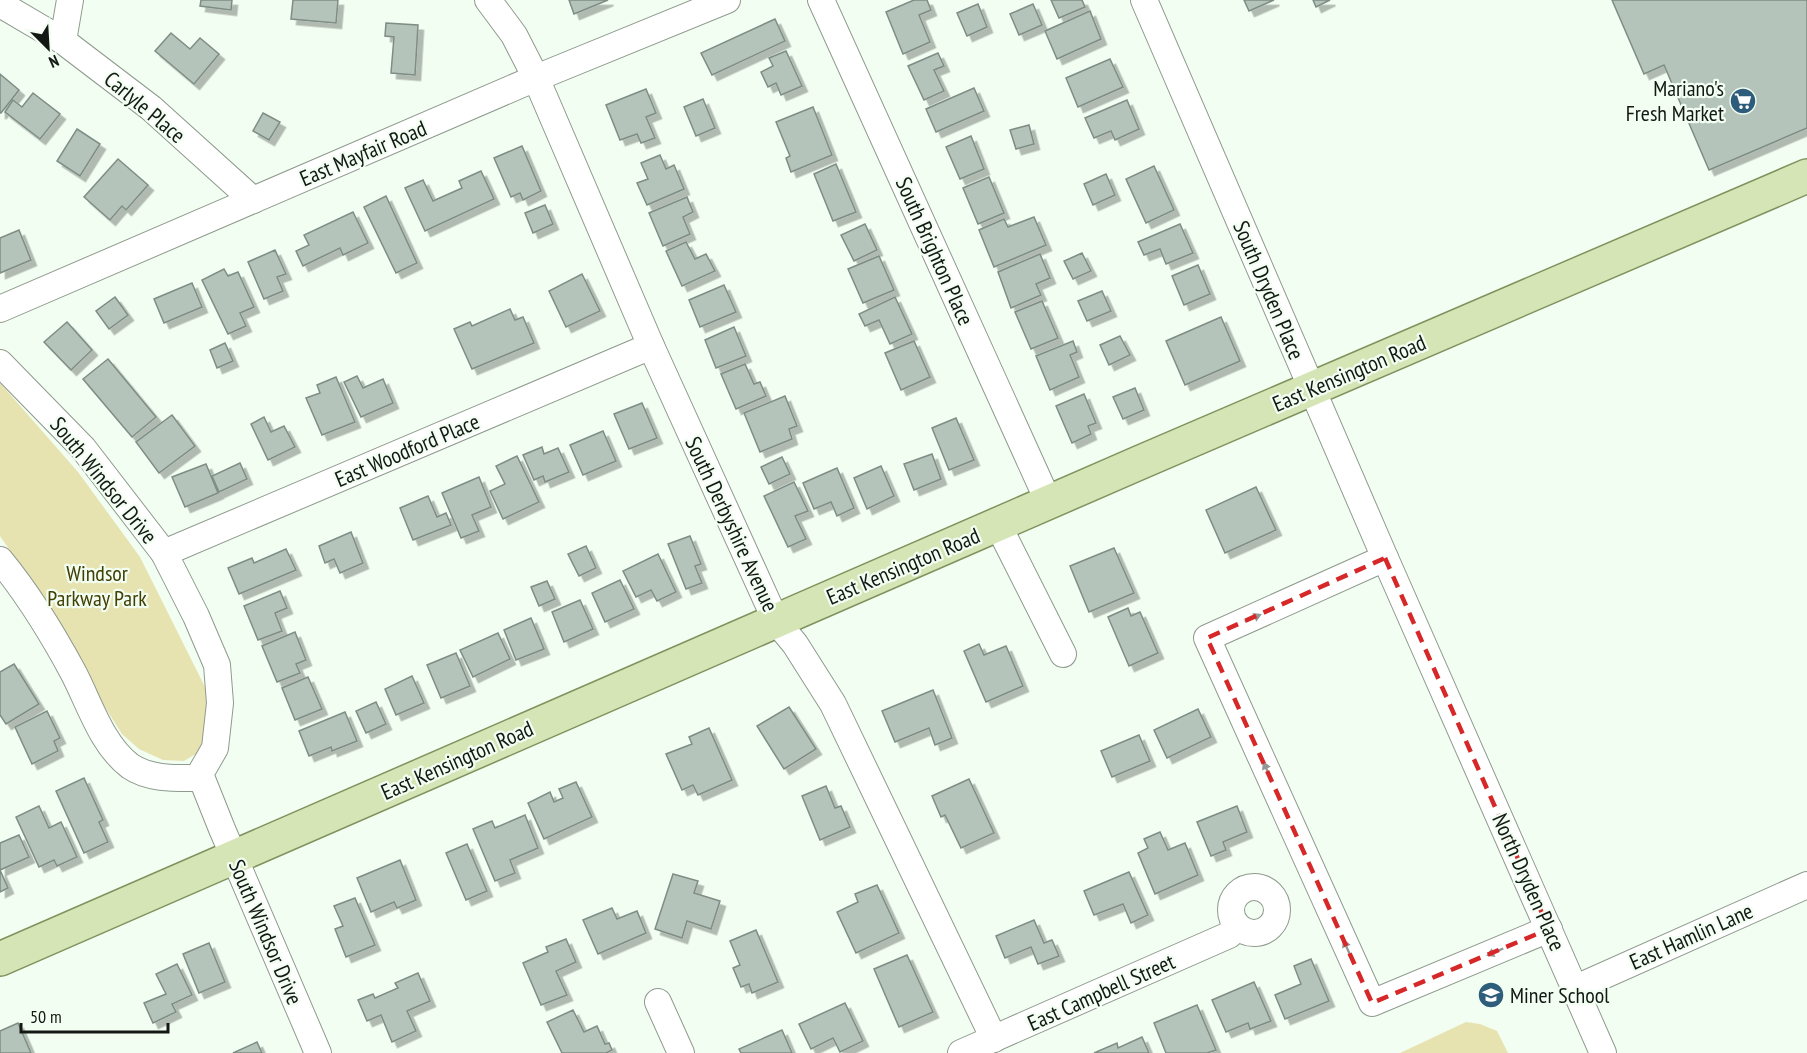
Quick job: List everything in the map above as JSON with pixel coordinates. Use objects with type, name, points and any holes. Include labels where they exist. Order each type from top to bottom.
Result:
[{"type":"main road","name":"East Kensington Road","points":[[0,959],[1807,176]]},
{"type":"street","points":[[63,41],[70,0]]},
{"type":"street","name":"South Derbyshire Avenue","points":[[488,0],[514,35],[536,78],[651,346],[776,621],[795,644],[833,704],[994,1039]]},
{"type":"street","name":"East Mayfair Road","points":[[0,309],[536,78],[726,0]]},
{"type":"street","name":"South Brighton Place","points":[[820,0],[1048,503]]},
{"type":"street","name":"South Dryden Place","points":[[1144,0],[1385,558],[1454,711]]},
{"type":"street","name":"Carlyle Place","points":[[0,4],[63,41],[151,108],[253,200]]},
{"type":"street","name":"East Woodford Place","points":[[164,554],[651,346]]},
{"type":"street","name":"South Windsor Drive","points":[[0,363],[83,448],[164,554],[196,616],[217,665],[220,703],[215,748],[200,774],[201,778],[318,1053]]},
{"type":"street","points":[[998,525],[1063,654]]},
{"type":"street","points":[[1385,558],[1207,638],[1372,1003],[1550,929]]},
{"type":"street","points":[[0,560],[20,584],[72,670],[110,745],[131,766],[164,778],[201,778]]},
{"type":"street","name":"North Dryden Place","points":[[1454,711],[1603,1053]]},
{"type":"street","name":"East Hamlin Lane","points":[[1576,988],[1807,885]]},
{"type":"street","name":"East Campbell Street","points":[[962,1053],[1229,935],[1238,927]]},
{"type":"street","points":[[658,1002],[681,1053]]},
{"type":"highlighted area","points":[[1385,558],[1549,929],[1372,1003],[1207,638]]},
{"type":"green space","name":"Windsor Parkway Park","points":[[0,383],[78,472],[140,557],[214,705],[209,731],[199,752],[184,761],[163,760],[139,749],[122,734],[103,704],[58,620],[0,536]]},
{"type":"green space","points":[[1466,1022],[1480,1024],[1497,1031],[1508,1053],[1400,1053]]},
{"type":"building","points":[[201,0],[232,0],[231,10],[200,6]]},
{"type":"building","points":[[293,0],[338,0],[336,23],[291,19]]},
{"type":"building","points":[[569,0],[608,0],[574,14]]},
{"type":"building","points":[[914,0],[927,0],[931,10],[919,15],[930,42],[903,54],[886,12]]},
{"type":"building","points":[[1051,0],[1082,0],[1085,7],[1059,18]]},
{"type":"building","points":[[1244,0],[1274,0],[1249,11]]},
{"type":"building","points":[[1313,0],[1330,0],[1316,7]]},
{"type":"building","name":"Mariano's Fresh Market","points":[[1612,0],[1807,0],[1807,128],[1709,170],[1664,65],[1644,74]]},
{"type":"building","points":[[978,4],[987,27],[967,36],[957,13]]},
{"type":"building","points":[[1033,4],[1042,25],[1019,35],[1010,14]]},
{"type":"building","points":[[1090,11],[1101,39],[1057,59],[1045,31]]},
{"type":"building","points":[[775,19],[785,41],[712,75],[701,53]]},
{"type":"building","points":[[386,23],[418,25],[415,75],[391,73],[394,37],[385,36]]},
{"type":"building","points":[[171,33],[190,49],[200,38],[219,54],[194,84],[155,51]]},
{"type":"building","points":[[786,51],[802,86],[781,95],[776,83],[768,87],[761,72],[773,66],[769,58]]},
{"type":"building","points":[[938,53],[944,66],[934,70],[944,91],[924,100],[908,66]]},
{"type":"building","points":[[1110,59],[1123,87],[1078,107],[1066,78]]},
{"type":"building","points":[[0,74],[19,90],[1,113],[0,113]]},
{"type":"building","points":[[974,88],[984,111],[936,132],[926,109]]},
{"type":"building","points":[[646,89],[656,113],[646,117],[655,138],[641,143],[637,134],[620,140],[606,105]]},
{"type":"building","points":[[33,93],[60,114],[40,139],[5,112],[13,100],[22,107]]},
{"type":"building","points":[[703,99],[715,128],[696,136],[684,107]]},
{"type":"building","points":[[1127,100],[1139,129],[1115,140],[1111,131],[1094,138],[1085,118]]},
{"type":"building","points":[[813,107],[832,155],[791,172],[786,158],[790,156],[776,122]]},
{"type":"building","points":[[263,113],[280,122],[269,140],[253,131]]},
{"type":"building","points":[[1029,125],[1034,144],[1016,149],[1010,130]]},
{"type":"building","points":[[77,129],[100,144],[80,176],[57,161]]},
{"type":"building","points":[[971,136],[984,169],[960,179],[946,147]]},
{"type":"building","points":[[522,146],[541,191],[523,200],[520,193],[511,197],[494,158]]},
{"type":"building","points":[[660,155],[666,169],[674,165],[684,189],[647,205],[637,183],[648,179],[641,163]]},
{"type":"building","points":[[118,159],[148,185],[126,210],[122,206],[110,220],[84,197]]},
{"type":"building","points":[[836,164],[856,212],[833,221],[814,174]]},
{"type":"building","points":[[1154,166],[1174,210],[1146,223],[1126,179]]},
{"type":"building","points":[[481,171],[494,199],[425,231],[405,188],[423,180],[433,201],[462,188],[459,181]]},
{"type":"building","points":[[1106,174],[1115,195],[1093,205],[1084,184]]},
{"type":"building","points":[[989,177],[1004,213],[978,224],[963,188]]},
{"type":"building","points":[[386,196],[417,263],[396,273],[364,207]]},
{"type":"building","points":[[687,197],[693,212],[683,217],[690,234],[663,246],[649,213]]},
{"type":"building","points":[[545,205],[553,224],[533,233],[525,213]]},
{"type":"building","points":[[353,212],[368,243],[343,255],[340,248],[303,266],[296,251],[309,245],[304,235]]},
{"type":"building","points":[[1034,217],[1046,245],[994,267],[979,230],[1004,219],[1008,227]]},
{"type":"building","points":[[865,224],[877,250],[854,261],[841,235]]},
{"type":"building","points":[[1180,224],[1193,253],[1166,264],[1160,249],[1144,255],[1138,242]]},
{"type":"building","points":[[19,230],[31,260],[0,273],[0,238]]},
{"type":"building","points":[[686,242],[695,259],[706,254],[715,271],[682,286],[666,251]]},
{"type":"building","points":[[275,250],[286,274],[277,277],[283,291],[264,299],[248,262]]},
{"type":"building","points":[[1082,253],[1091,271],[1073,279],[1064,261]]},
{"type":"building","points":[[1040,254],[1050,278],[1036,284],[1041,295],[1011,308],[998,272]]},
{"type":"building","points":[[879,256],[894,290],[863,303],[848,269]]},
{"type":"building","points":[[1198,265],[1210,294],[1184,305],[1172,276]]},
{"type":"building","points":[[224,269],[228,276],[238,272],[254,307],[240,313],[246,326],[228,334],[202,280]]},
{"type":"building","points":[[582,274],[600,311],[566,327],[549,291]]},
{"type":"building","points":[[192,283],[202,307],[164,323],[154,299]]},
{"type":"building","points":[[724,285],[736,312],[700,327],[689,300]]},
{"type":"building","points":[[1102,291],[1111,311],[1087,321],[1078,301]]},
{"type":"building","points":[[115,297],[128,315],[109,329],[96,311]]},
{"type":"building","points":[[895,297],[912,334],[890,344],[879,320],[865,326],[859,314]]},
{"type":"building","points":[[1042,301],[1058,338],[1031,349],[1015,312]]},
{"type":"building","points":[[510,309],[515,320],[523,317],[534,343],[472,369],[454,329],[470,322],[472,326]]},
{"type":"building","points":[[1221,317],[1240,361],[1185,385],[1166,341]]},
{"type":"building","points":[[67,322],[92,350],[71,370],[44,342]]},
{"type":"building","points":[[734,327],[746,356],[716,368],[705,340]]},
{"type":"building","points":[[1120,336],[1130,355],[1109,365],[1100,345]]},
{"type":"building","points":[[914,341],[930,377],[901,390],[885,353]]},
{"type":"building","points":[[1073,341],[1077,352],[1070,355],[1079,377],[1050,390],[1036,356]]},
{"type":"building","points":[[225,343],[233,361],[217,368],[210,350]]},
{"type":"building","points":[[108,359],[156,417],[132,437],[83,379]]},
{"type":"building","points":[[745,364],[754,384],[760,382],[766,396],[736,409],[721,374]]},
{"type":"building","points":[[357,376],[363,388],[383,379],[393,403],[361,417],[344,382]]},
{"type":"building","points":[[336,377],[355,422],[322,435],[306,398],[320,393],[317,385]]},
{"type":"building","points":[[1135,388],[1144,410],[1123,419],[1113,397]]},
{"type":"building","points":[[1084,394],[1096,423],[1088,426],[1091,434],[1072,443],[1056,406]]},
{"type":"building","points":[[785,396],[797,426],[789,429],[792,439],[760,452],[744,413]]},
{"type":"building","points":[[642,403],[657,438],[629,449],[614,414]]},
{"type":"building","points":[[172,415],[195,446],[159,473],[136,442]]},
{"type":"building","points":[[264,417],[271,432],[284,426],[295,447],[268,460],[251,424]]},
{"type":"building","points":[[956,418],[974,460],[949,470],[932,428]]},
{"type":"building","points":[[603,431],[616,461],[583,475],[570,445]]},
{"type":"building","points":[[542,447],[544,454],[558,448],[569,472],[545,482],[543,476],[534,480],[523,455]]},
{"type":"building","points":[[932,454],[941,479],[914,490],[904,464]]},
{"type":"building","points":[[517,456],[539,502],[503,519],[490,491],[505,484],[496,466]]},
{"type":"building","points":[[782,457],[790,474],[769,484],[761,467]]},
{"type":"building","points":[[240,463],[247,479],[219,492],[212,476]]},
{"type":"building","points":[[206,464],[218,493],[185,507],[172,477]]},
{"type":"building","points":[[881,466],[894,496],[867,509],[854,478]]},
{"type":"building","points":[[837,468],[854,508],[837,516],[831,502],[814,509],[803,483]]},
{"type":"building","points":[[479,477],[491,507],[472,515],[479,531],[461,538],[442,493]]},
{"type":"building","points":[[794,482],[808,511],[795,516],[806,539],[788,547],[764,496]]},
{"type":"building","points":[[1256,487],[1276,530],[1225,553],[1206,510]]},
{"type":"building","points":[[428,496],[437,517],[446,513],[451,525],[413,540],[400,508]]},
{"type":"building","points":[[351,532],[363,563],[340,573],[334,559],[325,563],[319,546]]},
{"type":"building","points":[[690,536],[701,564],[695,566],[702,583],[686,589],[668,544]]},
{"type":"building","points":[[586,546],[596,568],[579,576],[568,554]]},
{"type":"building","points":[[1114,548],[1134,593],[1089,612],[1070,566]]},
{"type":"building","points":[[286,549],[296,570],[239,594],[228,568],[252,558],[254,563]]},
{"type":"building","points":[[658,554],[676,592],[657,601],[651,590],[636,597],[623,571]]},
{"type":"building","points":[[620,580],[634,609],[605,622],[592,593]]},
{"type":"building","points":[[547,581],[555,599],[539,606],[531,587]]},
{"type":"building","points":[[280,591],[287,608],[275,613],[282,631],[258,640],[244,606]]},
{"type":"building","points":[[580,600],[593,629],[564,642],[552,612]]},
{"type":"building","points":[[1128,608],[1131,616],[1140,612],[1158,653],[1129,666],[1108,617]]},
{"type":"building","points":[[531,618],[544,649],[516,660],[504,630]]},
{"type":"building","points":[[295,632],[306,660],[296,664],[300,673],[277,682],[262,646]]},
{"type":"building","points":[[498,633],[510,659],[473,677],[460,650]]},
{"type":"building","points":[[979,644],[984,655],[1006,646],[1023,686],[986,702],[964,651]]},
{"type":"building","points":[[456,653],[470,686],[441,698],[427,665]]},
{"type":"building","points":[[14,664],[39,704],[6,724],[0,715],[0,672]]},
{"type":"building","points":[[412,676],[424,703],[396,715],[385,689]]},
{"type":"building","points":[[308,677],[322,709],[295,720],[282,688]]},
{"type":"building","points":[[933,690],[952,738],[935,745],[929,728],[895,742],[882,711]]},
{"type":"building","points":[[376,702],[386,724],[366,733],[356,711]]},
{"type":"building","points":[[789,707],[816,749],[784,769],[757,726]]},
{"type":"building","points":[[1198,709],[1211,737],[1167,758],[1154,730]]},
{"type":"building","points":[[47,711],[60,738],[54,741],[58,751],[32,764],[15,727]]},
{"type":"building","points":[[345,712],[357,741],[332,751],[331,747],[309,756],[299,731]]},
{"type":"building","points":[[709,728],[732,780],[698,795],[693,785],[682,790],[666,754],[692,744],[689,737]]},
{"type":"building","points":[[1139,735],[1150,761],[1112,777],[1101,751]]},
{"type":"building","points":[[84,778],[103,820],[99,822],[108,842],[84,853],[56,791]]},
{"type":"building","points":[[969,779],[994,833],[961,848],[945,815],[941,817],[932,796]]},
{"type":"building","points":[[576,782],[592,817],[544,839],[528,803],[550,792],[554,802],[563,798],[559,789]]},
{"type":"building","points":[[826,786],[835,808],[841,806],[850,827],[820,840],[802,796]]},
{"type":"building","points":[[39,806],[49,828],[61,822],[77,857],[57,866],[54,860],[39,867],[16,817]]},
{"type":"building","points":[[1237,806],[1247,832],[1223,842],[1226,850],[1211,856],[1197,822]]},
{"type":"building","points":[[525,815],[538,848],[510,860],[515,873],[495,881],[473,829],[492,821],[495,828]]},
{"type":"building","points":[[1160,832],[1168,850],[1185,843],[1198,875],[1155,894],[1138,853],[1148,848],[1144,839]]},
{"type":"building","points":[[19,835],[29,857],[0,870],[0,843]]},
{"type":"building","points":[[467,844],[487,891],[466,900],[446,853]]},
{"type":"building","points":[[400,860],[416,900],[397,908],[394,902],[371,912],[357,878]]},
{"type":"building","points":[[0,870],[8,888],[0,892]]},
{"type":"building","points":[[1129,872],[1148,915],[1131,923],[1123,904],[1094,915],[1084,891]]},
{"type":"building","points":[[673,874],[698,881],[694,893],[720,901],[711,929],[687,921],[682,938],[655,929]]},
{"type":"building","points":[[877,885],[899,933],[856,953],[837,912],[858,902],[855,894]]},
{"type":"building","points":[[355,898],[375,945],[346,957],[335,929],[343,926],[334,906]]},
{"type":"building","points":[[612,908],[617,919],[637,911],[646,933],[598,954],[583,920]]},
{"type":"building","points":[[1034,920],[1044,943],[1052,940],[1059,956],[1038,964],[1031,947],[1005,958],[996,936]]},
{"type":"building","points":[[756,930],[778,982],[752,993],[749,984],[741,987],[733,968],[740,965],[730,941]]},
{"type":"building","points":[[566,939],[576,962],[556,971],[567,995],[541,1005],[523,963],[548,952],[546,947]]},
{"type":"building","points":[[209,943],[225,982],[199,993],[183,954]]},
{"type":"building","points":[[907,955],[933,1012],[899,1027],[874,969]]},
{"type":"building","points":[[1311,959],[1329,1001],[1285,1019],[1275,995],[1301,984],[1294,966]]},
{"type":"building","points":[[177,964],[192,995],[172,1004],[176,1012],[153,1023],[144,1003],[166,994],[156,974]]},
{"type":"building","points":[[418,973],[430,1001],[407,1011],[416,1031],[392,1042],[381,1015],[367,1021],[358,1000],[373,994],[375,998],[398,988],[395,983]]},
{"type":"building","points":[[1254,982],[1271,1021],[1250,1029],[1248,1023],[1226,1032],[1212,1000]]},
{"type":"building","points":[[845,1003],[863,1041],[840,1052],[833,1038],[811,1049],[799,1024]]},
{"type":"building","points":[[1197,1005],[1216,1050],[1207,1053],[1166,1053],[1154,1023]]},
{"type":"building","points":[[573,1010],[584,1032],[597,1026],[605,1044],[609,1043],[612,1050],[606,1053],[562,1053],[547,1022]]},
{"type":"building","points":[[18,1023],[31,1053],[0,1053],[0,1031]]},
{"type":"building","points":[[782,1030],[792,1053],[741,1053],[739,1049]]},
{"type":"building","points":[[1142,1037],[1149,1053],[1094,1053],[1117,1043],[1118,1048]]},
{"type":"building","points":[[257,1042],[262,1053],[233,1053]]},
{"type":"place","name":"Mariano's Fresh Market","points":[[1743,101]]},
{"type":"place","name":"Miner School","points":[[1491,995]]}]
